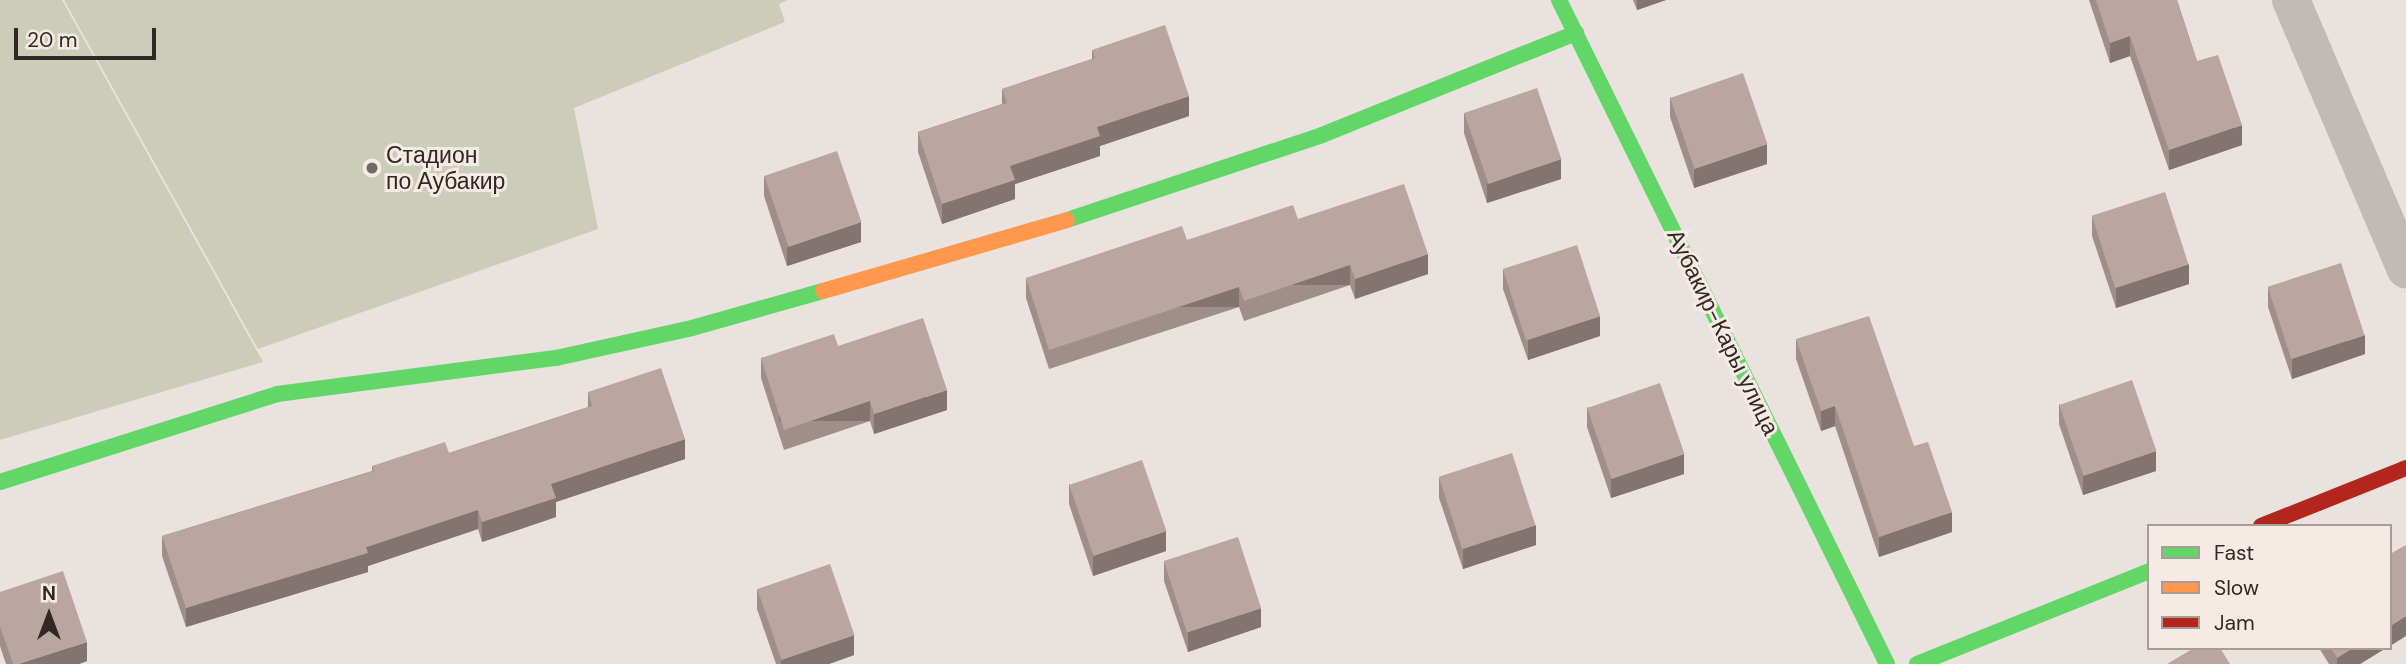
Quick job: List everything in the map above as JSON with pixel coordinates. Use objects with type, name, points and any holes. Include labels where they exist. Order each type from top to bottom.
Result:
[{"type":"street","name":"Аубакир-Кары улица","points":[[1559,0],[1887,664]]},
{"type":"street","points":[[2291,0],[2406,269]]},
{"type":"street","points":[[0,482],[277,394],[556,358],[692,328],[1039,229],[1296,144],[1576,33]]},
{"type":"street","points":[[2267,524],[2406,468]]},
{"type":"street","points":[[1917,664],[2147,572]]},
{"type":"green space","points":[[0,0],[62,0],[263,362],[0,440]]},
{"type":"green space","name":"Стадион по Аубакир","points":[[64,0],[788,0],[779,4],[785,22],[574,108],[598,229],[258,349]]},
{"type":"building","points":[[2096,0],[2177,0],[2197,61],[2218,55],[2242,125],[2169,150],[2130,36],[2110,43]]},
{"type":"building","points":[[1165,25],[1189,96],[1097,127],[1100,136],[1010,166],[1015,180],[942,204],[918,132],[1007,103],[1002,89],[1095,58],[1092,50]]},
{"type":"building","points":[[1743,73],[1767,144],[1695,169],[1670,98]]},
{"type":"building","points":[[1537,88],[1561,159],[1489,184],[1464,113]]},
{"type":"building","points":[[837,151],[861,222],[789,247],[764,176]]},
{"type":"building","points":[[1404,184],[1428,254],[1355,279],[1350,265],[1244,301],[1239,287],[1049,350],[1026,278],[1182,226],[1187,240],[1293,205],[1298,219]]},
{"type":"building","points":[[2165,192],[2188,264],[2115,288],[2092,216]]},
{"type":"building","points":[[1577,245],[1600,316],[1526,340],[1503,269]]},
{"type":"building","points":[[2341,263],[2364,335],[2291,359],[2268,287]]},
{"type":"building","points":[[1869,316],[1914,446],[1928,442],[1952,512],[1879,537],[1835,406],[1821,411],[1796,339]]},
{"type":"building","points":[[923,318],[947,390],[874,414],[870,401],[784,430],[761,358],[834,334],[838,346]]},
{"type":"building","points":[[661,368],[685,439],[551,484],[556,498],[482,522],[478,510],[366,547],[368,553],[186,608],[162,536],[374,471],[372,466],[445,442],[449,453],[592,406],[588,392]]},
{"type":"building","points":[[2132,380],[2156,451],[2084,476],[2059,405]]},
{"type":"building","points":[[1660,383],[1684,454],[1612,479],[1587,408]]},
{"type":"building","points":[[1512,453],[1535,525],[1462,549],[1439,477]]},
{"type":"building","points":[[1142,460],[1166,531],[1094,556],[1069,485]]},
{"type":"building","points":[[1238,537],[1261,608],[1187,632],[1164,561]]},
{"type":"building","points":[[2406,545],[2406,616],[2392,625],[2392,553]]},
{"type":"building","points":[[830,564],[854,635],[782,660],[757,589]]},
{"type":"building","points":[[63,571],[87,642],[13,664],[0,626],[0,592]]},
{"type":"building","points":[[2191,650],[2221,650],[2230,664],[2167,664]]},
{"type":"building","points":[[2332,650],[2350,650],[2337,658]]},
{"type":"traffic: fast","points":[[1559,0],[1887,664]]},
{"type":"traffic: fast","points":[[1067,220],[1322,135],[1576,33]]},
{"type":"traffic: fast","points":[[0,482],[277,394],[556,358],[692,328],[823,291]]},
{"type":"traffic: fast","points":[[1917,664],[2147,572]]},
{"type":"traffic: slow","points":[[823,291],[1067,220]]},
{"type":"traffic: jam","points":[[2266,524],[2406,468]]},
{"type":"place","name":"Стадион по Аубакир","points":[[372,168]]}]
